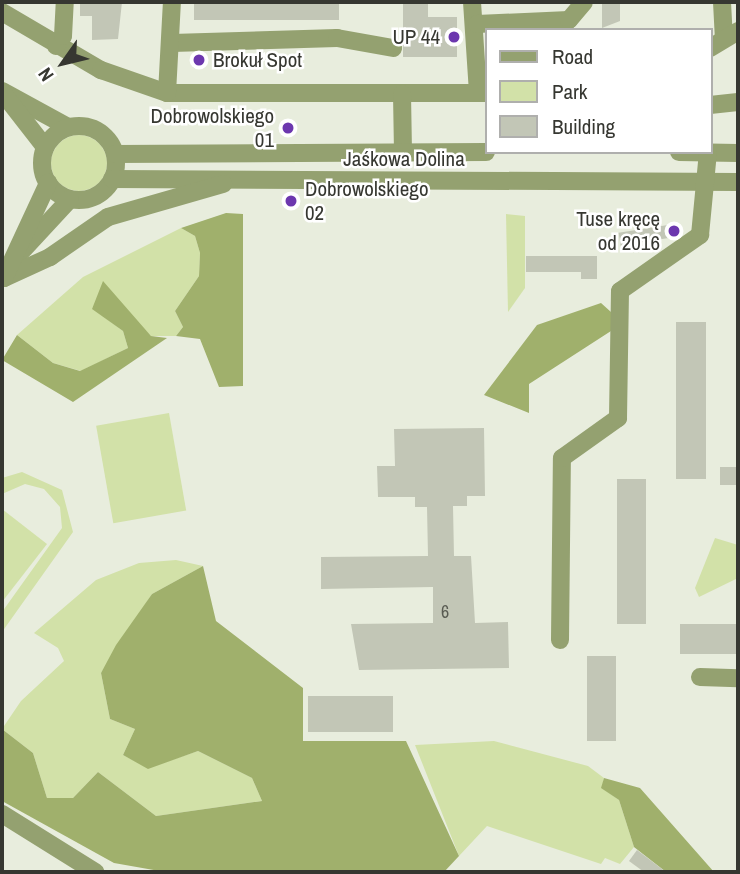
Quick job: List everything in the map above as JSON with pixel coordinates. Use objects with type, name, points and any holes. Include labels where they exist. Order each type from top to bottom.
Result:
[{"type":"street","points":[[55,46],[63,36],[65,2]]},
{"type":"street","points":[[167,93],[172,43],[172,2]]},
{"type":"street","points":[[2,12],[55,46],[128,82],[167,93],[482,93],[477,24],[472,2]]},
{"type":"street","points":[[477,24],[569,20],[584,2]]},
{"type":"street","points":[[722,2],[724,38]]},
{"type":"street","points":[[172,43],[337,38],[393,48]]},
{"type":"street","points":[[2,92],[68,127],[97,130],[115,154],[113,179],[95,197],[70,199],[48,183]]},
{"type":"street","points":[[2,92],[45,147],[48,183],[19,255]]},
{"type":"street","points":[[402,94],[403,151]]},
{"type":"street","points":[[712,104],[738,102]]},
{"type":"street","points":[[45,147],[68,127]]},
{"type":"street","name":"Jaśkowa Dolina","points":[[115,154],[484,152]]},
{"type":"street","points":[[712,152],[738,153]]},
{"type":"street","points":[[559,640],[562,458],[618,418],[620,291],[700,235],[708,154]]},
{"type":"street","name":"Jaśkowa Dolina","points":[[113,179],[738,182]]},
{"type":"street","points":[[3,280],[130,208],[233,181]]},
{"type":"street","points":[[3,280],[19,255],[70,199]]},
{"type":"street","points":[[700,677],[738,678]]},
{"type":"street","points":[[2,814],[95,872]]},
{"type":"green space","points":[[79,135],[90,137],[99,143],[105,152],[105,174],[99,183],[90,189],[79,191],[68,189],[59,183],[53,174],[51,163],[53,152],[59,143],[68,137]]},
{"type":"green space","points":[[226,213],[243,214],[243,386],[219,387],[200,339],[176,336],[183,327],[175,311],[199,276],[200,253],[195,236],[181,228]]},
{"type":"green space","points":[[506,214],[525,216],[525,288],[508,312]]},
{"type":"green space","points":[[181,228],[195,236],[200,253],[199,276],[175,311],[183,327],[176,336],[151,336],[116,302],[92,308],[123,331],[128,348],[81,371],[53,363],[17,335],[83,277]]},
{"type":"green space","points":[[103,281],[151,336],[167,338],[73,402],[2,360],[17,335],[53,363],[80,371],[128,348],[123,331],[92,309]]},
{"type":"green space","points":[[601,303],[611,312],[611,331],[529,384],[529,413],[484,395],[537,325]]},
{"type":"green space","points":[[169,413],[186,510],[113,523],[96,426]]},
{"type":"green space","points":[[22,472],[62,490],[73,532],[2,632],[2,612],[62,528],[60,507],[44,489],[25,484],[2,494],[2,478]]},
{"type":"green space","points":[[2,509],[47,544],[2,602]]},
{"type":"green space","points":[[715,538],[738,545],[738,578],[699,597],[695,588]]},
{"type":"green space","points":[[176,560],[203,566],[152,594],[101,673],[110,719],[135,729],[123,755],[148,768],[198,751],[252,778],[262,801],[156,816],[98,772],[73,798],[47,798],[33,753],[2,729],[21,701],[64,661],[58,648],[34,633],[96,580],[139,563]]},
{"type":"green space","points":[[203,566],[216,621],[303,688],[303,741],[406,741],[459,856],[444,872],[165,872],[114,863],[2,801],[2,729],[33,753],[47,798],[73,798],[98,772],[156,816],[262,801],[252,778],[198,751],[148,769],[123,755],[135,729],[110,719],[101,673],[116,645],[152,594]]},
{"type":"green space","points":[[494,741],[588,766],[604,778],[602,788],[619,800],[634,847],[620,864],[605,858],[601,864],[487,826],[459,856],[415,745]]},
{"type":"green space","points":[[604,778],[640,788],[714,872],[666,872],[634,847],[619,800],[601,788]]},
{"type":"building","points":[[122,2],[118,39],[92,40],[92,16],[80,16],[80,3]]},
{"type":"building","points":[[194,2],[339,2],[339,20],[194,20]]},
{"type":"building","points":[[403,2],[428,2],[428,17],[457,17],[457,57],[403,57]]},
{"type":"building","points":[[602,2],[620,2],[620,21],[602,28]]},
{"type":"building","points":[[198,53],[204,55],[204,67],[198,69],[192,67],[190,61],[192,55]]},
{"type":"building","points":[[668,225],[670,238],[621,246],[619,233]]},
{"type":"building","points":[[526,256],[597,256],[597,279],[581,279],[581,272],[526,272]]},
{"type":"building","points":[[676,322],[706,322],[706,479],[676,479]]},
{"type":"building","points":[[484,428],[485,496],[467,496],[467,506],[453,506],[454,556],[471,556],[475,623],[508,622],[509,668],[359,670],[351,624],[433,623],[433,587],[321,589],[321,557],[428,556],[427,507],[415,507],[415,497],[378,497],[377,466],[395,466],[394,429]]},
{"type":"building","points":[[720,467],[738,467],[738,485],[720,485]]},
{"type":"building","points":[[617,479],[646,479],[646,624],[617,624]]},
{"type":"building","points":[[680,624],[738,624],[738,654],[680,654]]},
{"type":"building","points":[[587,656],[616,656],[616,741],[587,741]]},
{"type":"building","points":[[308,696],[393,696],[393,732],[308,732]]},
{"type":"building","points":[[637,850],[666,872],[644,872],[629,861]]},
{"type":"place","name":"UP 44","points":[[454,37]]},
{"type":"place","name":"Brokuł Spot","points":[[199,60]]},
{"type":"place","name":"Dobrowolskiego 01","points":[[288,128]]},
{"type":"place","name":"Dobrowolskiego 02","points":[[291,201]]},
{"type":"place","name":"Tuse kręcę od 2016","points":[[674,231]]}]
